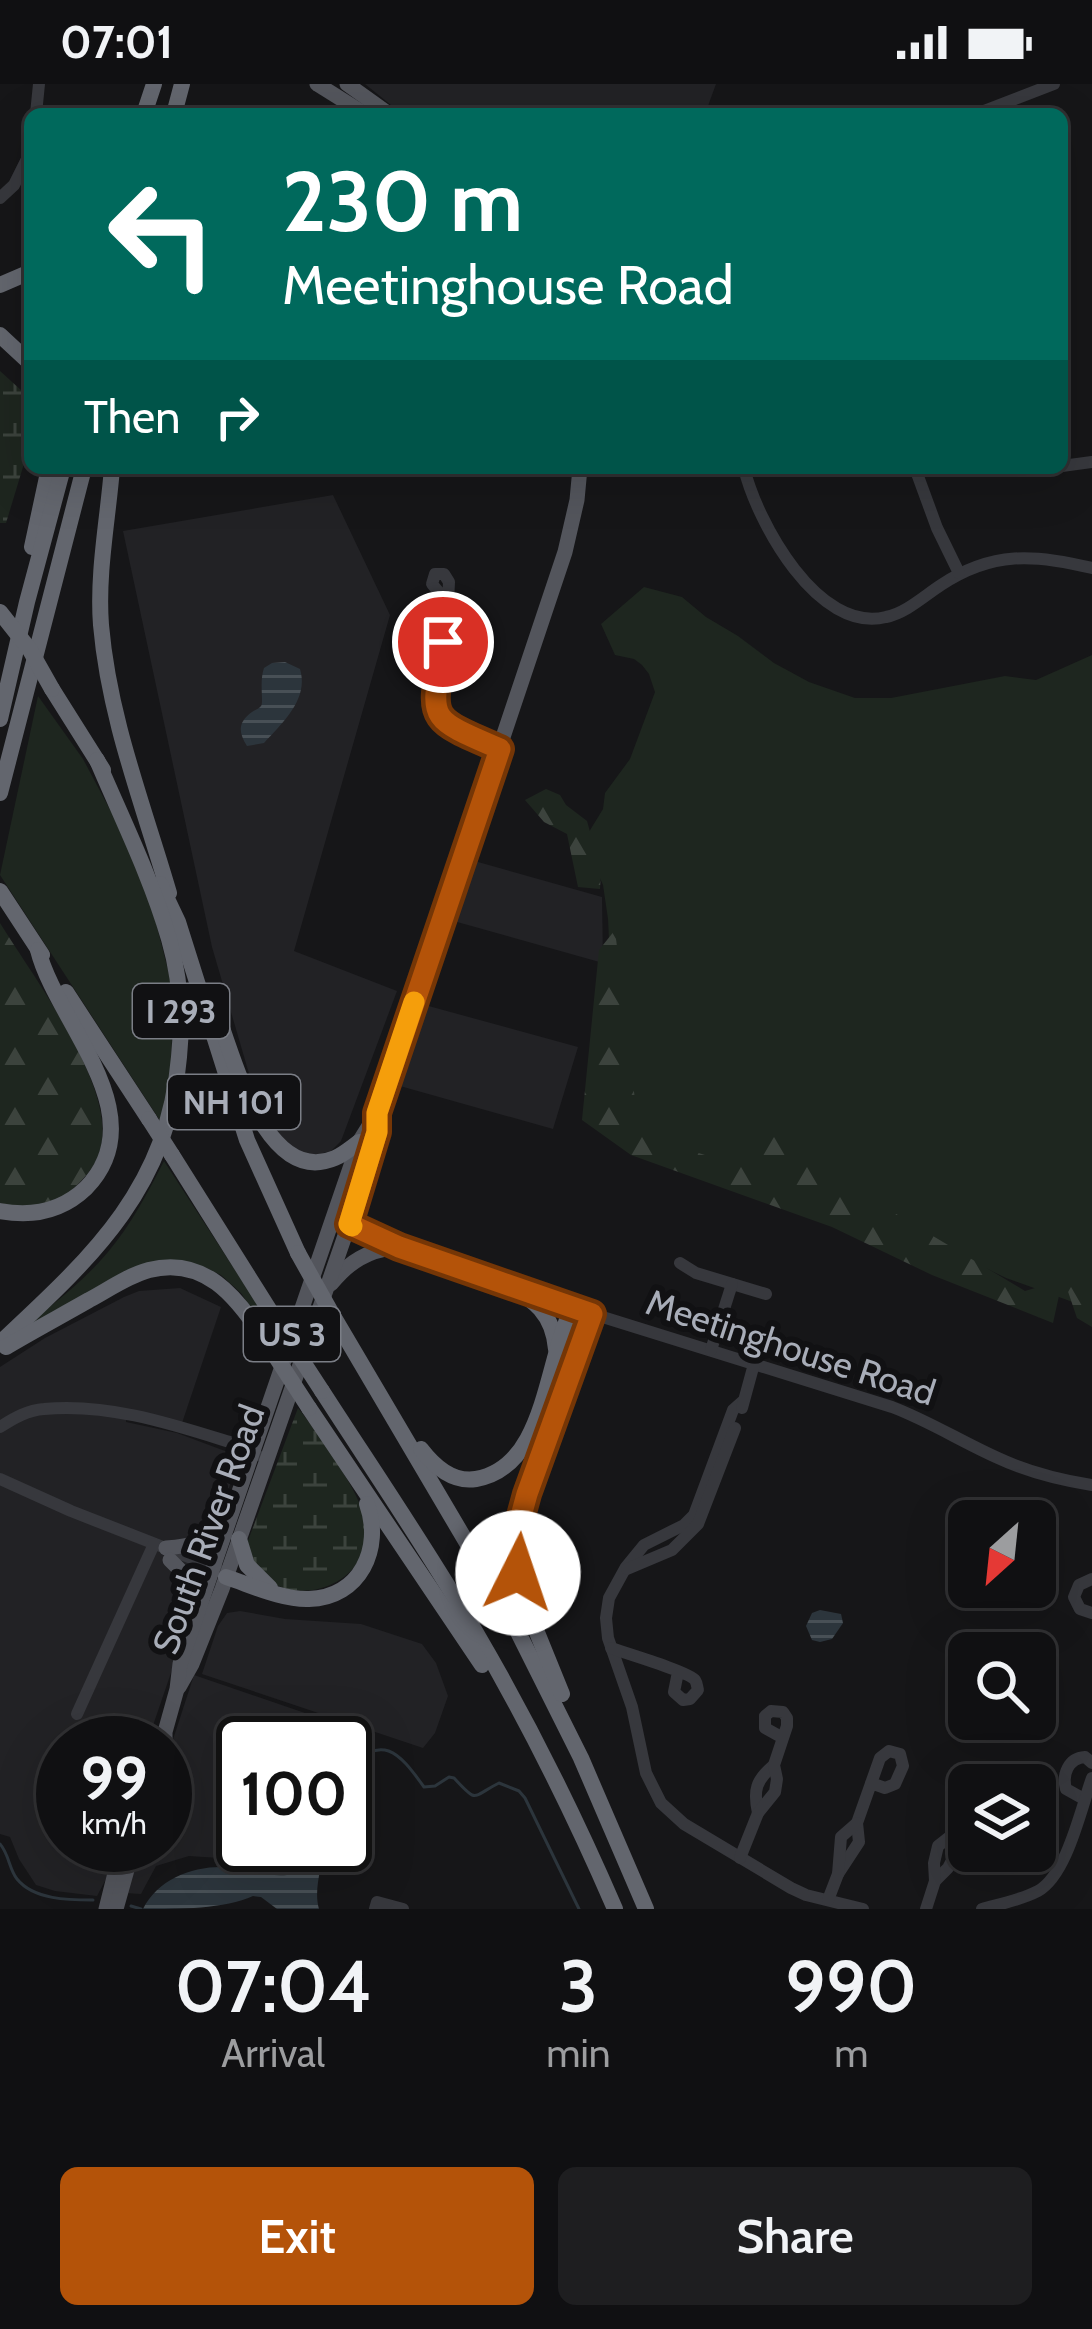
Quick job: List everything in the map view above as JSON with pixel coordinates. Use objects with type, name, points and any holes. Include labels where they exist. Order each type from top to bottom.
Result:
[{"type":"highway","points":[[0,335],[24,357]]},
{"type":"highway","points":[[27,602],[28,565],[49,474]]},
{"type":"highway","points":[[0,719],[62,474]]},
{"type":"highway","points":[[0,793],[82,474]]},
{"type":"highway","points":[[112,474],[101,605],[108,680],[114,715],[178,922]]},
{"type":"highway","points":[[0,612],[52,689]]},
{"type":"highway","name":"I 293","points":[[0,626],[52,689],[97,760],[151,886],[173,954],[181,1022],[176,1085],[165,1135],[133,1201],[66,1280],[0,1347]]},
{"type":"highway","points":[[0,693],[13,668]]},
{"type":"highway","name":"NH 101","points":[[97,760],[124,802],[178,922],[248,1140],[298,1252],[510,1616],[581,1757],[646,1909]]},
{"type":"highway","name":"NH 101","points":[[2,894],[475,1631],[535,1739],[615,1909]]},
{"type":"highway","points":[[184,946],[202,973],[247,1096],[279,1146],[294,1156],[324,1161],[359,1142]]},
{"type":"highway","points":[[0,1211],[35,1213],[70,1201],[96,1175],[110,1141],[103,1085],[44,972],[38,950]]},
{"type":"highway","points":[[0,1347],[134,1276],[167,1268],[202,1274],[226,1288],[480,1661],[590,1852]]},
{"type":"highway","points":[[505,1283],[545,1311],[555,1337],[556,1357]]},
{"type":"highway","points":[[354,1351],[423,1453],[439,1469],[466,1480],[494,1475],[520,1452],[573,1307]]},
{"type":"highway","points":[[581,1757],[571,1715],[521,1593],[517,1542],[527,1494],[592,1314]]},
{"type":"highway","points":[[217,1573],[310,1599],[328,1596],[354,1581],[373,1546],[371,1515],[361,1486]]},
{"type":"highway","points":[[239,1539],[248,1565],[275,1592]]},
{"type":"main road","points":[[317,84],[355,108]]},
{"type":"main road","points":[[347,84],[381,108]]},
{"type":"main road","name":"South River Road","points":[[177,1689],[193,1664],[230,1516],[326,1291],[359,1142],[377,1113],[500,749],[565,552],[579,474]]},
{"type":"main road","name":"South River Road","points":[[169,1716],[180,1664],[200,1608],[239,1539],[255,1460],[377,1132],[377,1113]]},
{"type":"main road","name":"Meetinghouse Road","points":[[339,1226],[592,1314]]},
{"type":"main road","points":[[326,1291],[362,1255],[399,1247]]},
{"type":"main road","points":[[164,1551],[205,1541],[230,1516]]},
{"type":"main road","points":[[164,1551],[194,1584],[200,1608]]},
{"type":"main road","points":[[106,1909],[115,1872]]},
{"type":"main road","points":[[116,1909],[126,1872]]},
{"type":"street","points":[[992,108],[1054,84]]},
{"type":"street","points":[[0,198],[24,164]]},
{"type":"street","points":[[746,474],[784,555],[818,595],[843,612],[874,619],[897,614],[959,573],[994,561],[1020,557],[1092,568]]},
{"type":"street","points":[[917,474],[959,573]]},
{"type":"street","points":[[448,603],[436,710],[450,728],[500,749]]},
{"type":"street","points":[[680,1263],[766,1294]]},
{"type":"street","points":[[711,1350],[733,1284]]},
{"type":"street","name":"Meetinghouse Road","points":[[592,1314],[897,1408],[1023,1468],[1092,1485]]},
{"type":"street","points":[[754,1364],[692,1519],[644,1545],[622,1572],[607,1608],[606,1629],[629,1696],[646,1773],[675,1819],[791,1888],[862,1909]]},
{"type":"street","points":[[0,1427],[40,1409],[72,1408],[167,1422],[228,1442],[255,1460]]},
{"type":"street","points":[[0,1479],[217,1573]]},
{"type":"street","points":[[77,1714],[164,1551]]},
{"type":"street","points":[[1092,1579],[1078,1585],[1074,1597],[1080,1609],[1092,1613]]},
{"type":"street","points":[[611,1648],[678,1672]]},
{"type":"street","points":[[740,1858],[758,1813],[776,1792],[774,1766],[783,1738]]},
{"type":"street","points":[[1084,1799],[1066,1789],[1065,1776],[1077,1758],[1092,1762]]},
{"type":"street","points":[[982,1909],[1046,1886],[1059,1869],[1092,1778]]},
{"type":"street","points":[[829,1900],[838,1874],[841,1837],[856,1823],[871,1783]]},
{"type":"street","points":[[926,1909],[935,1881],[948,1868]]},
{"type":"street","points":[[1029,1895],[1036,1909]]},
{"type":"street","points":[[376,1905],[403,1909]]},
{"type":"shaded area","points":[[365,84],[716,84],[707,108],[395,108]]},
{"type":"shaded area","points":[[333,495],[390,615],[294,951],[397,991],[341,1141],[331,1151],[316,1155],[296,1152],[262,1118],[212,947],[123,531]]},
{"type":"shaded area","points":[[285,662],[300,669],[298,700],[264,743],[247,746],[241,727],[262,704],[264,668]]},
{"type":"shaded area","points":[[471,860],[602,897],[603,963],[450,920]]},
{"type":"shaded area","points":[[425,1005],[578,1047],[553,1129],[400,1086]]},
{"type":"shaded area","points":[[180,1288],[221,1307],[182,1423],[127,1411],[126,1422],[177,1433],[233,1454],[237,1466],[156,1716],[36,1716],[36,1872],[108,1872],[97,1896],[36,1885],[10,1837],[0,1834],[0,1367],[45,1338],[139,1291]]},
{"type":"shaded area","points":[[227,1613],[361,1624],[422,1644],[436,1663],[448,1696],[435,1733],[423,1748],[372,1731],[372,1716],[327,1716],[202,1674]]},
{"type":"shaded area","points":[[812,1613],[841,1614],[843,1623],[832,1639],[820,1642],[812,1640],[806,1626]]},
{"type":"shaded area","points":[[194,1675],[314,1716],[216,1716],[216,1858],[192,1856],[192,1716],[181,1716]]},
{"type":"shaded area","points":[[196,1870],[320,1872],[319,1909],[277,1909],[253,1896],[215,1906],[143,1909],[160,1888]]},
{"type":"shaded area","points":[[131,1872],[153,1872],[141,1894],[125,1893]]},
{"type":"green space","points":[[0,371],[22,391],[24,464],[6,523],[0,523]]},
{"type":"green space","points":[[644,587],[682,597],[774,663],[855,698],[891,698],[1005,676],[1036,680],[1092,655],[1092,1309],[1006,1278],[934,1243],[618,1131],[608,919],[603,885],[584,840],[603,809],[605,793],[630,759],[655,692],[642,665],[615,655],[601,624]]},
{"type":"green space","points":[[38,696],[83,759],[123,834],[153,911],[173,990],[171,1076],[161,1122],[0,875]]},
{"type":"green space","points":[[546,789],[560,795],[587,821],[601,872],[600,889],[578,887],[567,834],[544,822],[525,800]]},
{"type":"green space","points":[[0,923],[84,1062],[102,1121],[100,1151],[85,1177],[61,1197],[31,1206],[0,1203]]},
{"type":"green space","points":[[615,930],[639,1134],[730,1163],[743,1161],[753,1145],[784,1133],[861,1193],[1025,1291],[1051,1279],[1060,1291],[1053,1323],[932,1275],[832,1227],[631,1155],[582,1120],[599,950]]},
{"type":"green space","points":[[164,1161],[278,1336],[274,1342],[241,1293],[221,1275],[204,1267],[165,1262],[22,1329],[108,1252],[132,1220]]},
{"type":"green space","points":[[1092,1254],[1092,1327],[1077,1318],[1056,1256]]},
{"type":"green space","points":[[298,1408],[353,1489],[368,1539],[344,1577],[305,1591],[278,1586],[266,1578],[246,1546]]},
{"type":"waterway","points":[[372,1751],[397,1756],[424,1787],[449,1777],[475,1796],[499,1783],[519,1791],[579,1909]]},
{"type":"waterway","points":[[0,1844],[24,1886],[52,1897],[93,1900]]},
{"type":"waterway","points":[[131,1906],[141,1909]]},
{"type":"slow traffic","points":[[352,1226],[377,1132],[377,1113],[414,1002]]},
{"type":"route","points":[[443,642],[436,710],[450,728],[500,749],[377,1113],[377,1132],[349,1224],[399,1247],[592,1314],[527,1494],[518,1527],[518,1573]]}]
